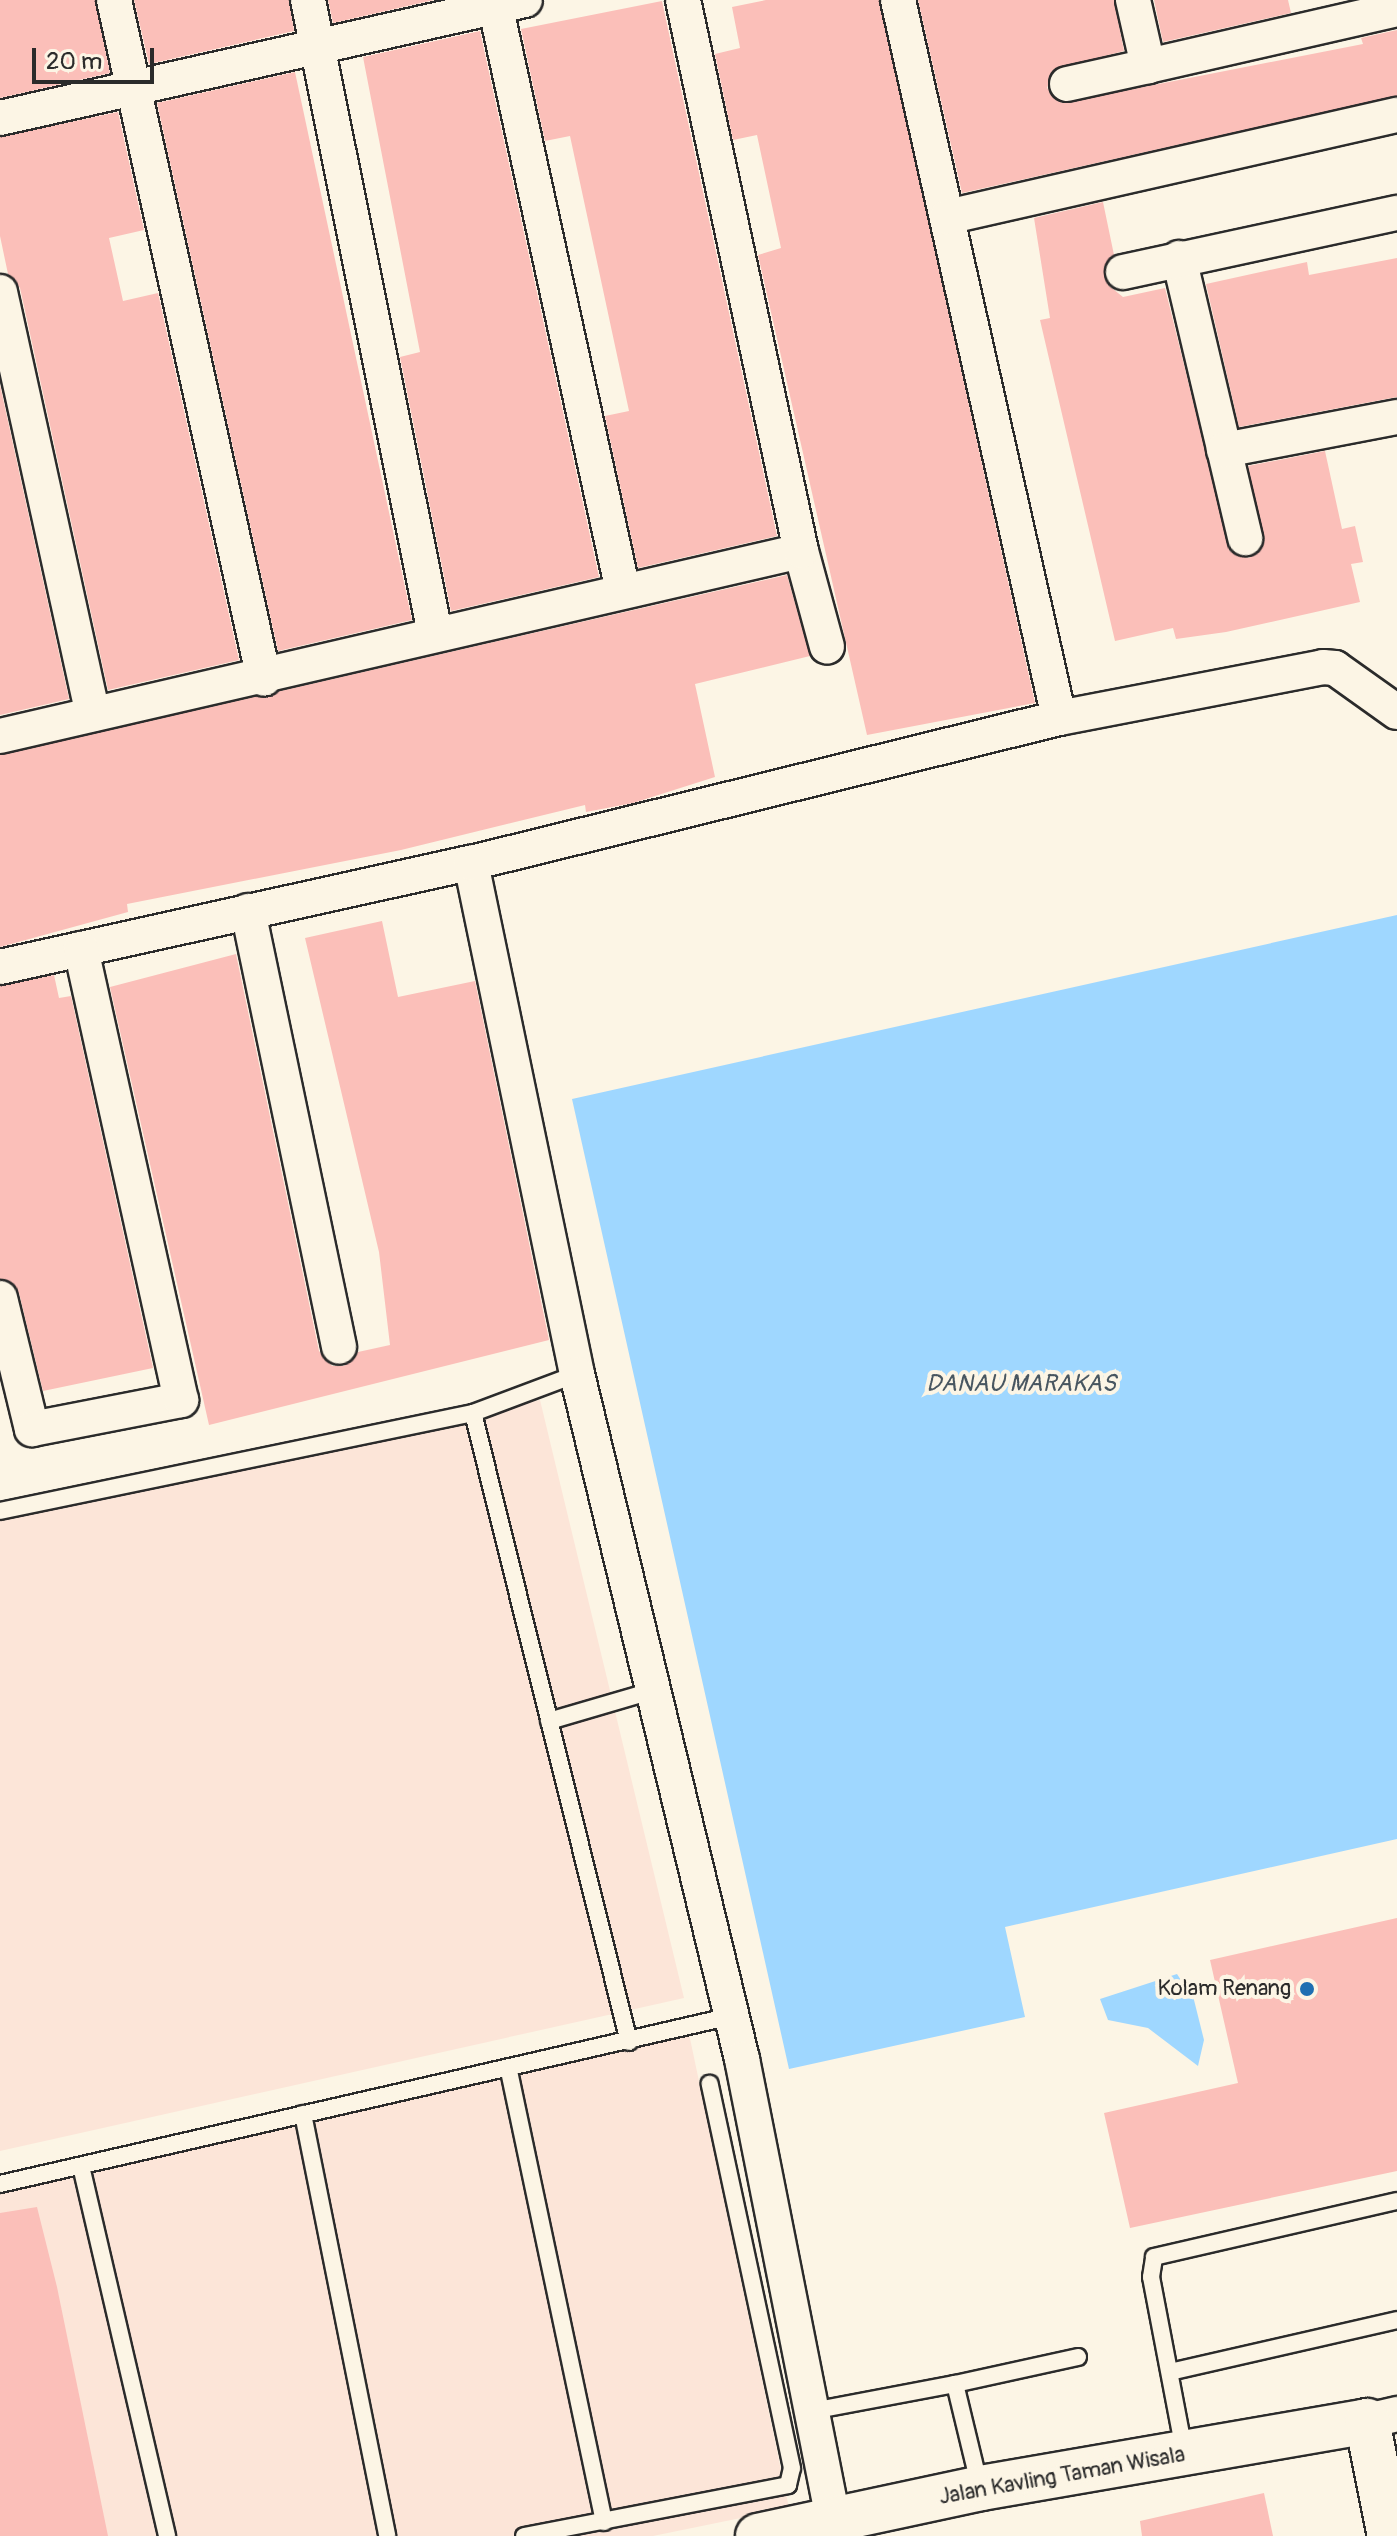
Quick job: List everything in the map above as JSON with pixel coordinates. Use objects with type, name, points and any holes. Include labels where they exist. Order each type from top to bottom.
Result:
[{"type":"street","points":[[114,0],[264,679]]},
{"type":"street","points":[[308,0],[435,633]]},
{"type":"street","points":[[683,0],[801,551],[827,647]]},
{"type":"street","points":[[898,0],[1059,718]]},
{"type":"street","points":[[1133,0],[1148,66]]},
{"type":"street","points":[[0,118],[505,2],[623,591]]},
{"type":"street","points":[[1067,84],[1148,66],[1322,13],[1397,9]]},
{"type":"street","points":[[947,217],[1397,115]]},
{"type":"street","points":[[1123,272],[1397,213]]},
{"type":"street","points":[[1179,258],[1245,538]]},
{"type":"street","points":[[0,292],[93,714]]},
{"type":"street","points":[[1224,450],[1392,423]]},
{"type":"street","points":[[0,736],[264,679],[435,633],[801,551]]},
{"type":"street","points":[[0,967],[471,863],[1059,718],[1323,667],[1335,668],[1397,712]]},
{"type":"street","points":[[471,863],[577,1374],[732,2016],[833,2520]]},
{"type":"street","points":[[248,911],[339,1347]]},
{"type":"street","points":[[0,1298],[32,1429],[181,1400],[81,949]]},
{"type":"street","points":[[1382,2417],[1390,2536]]},
{"type":"street","name":"Jalan Kavling Taman Wisala","points":[[758,2536],[981,2488],[1185,2455],[1382,2417]]},
{"type":"lane","points":[[0,1511],[473,1413],[577,1374]]},
{"type":"lane","points":[[473,1413],[629,2042]]},
{"type":"lane","points":[[549,1721],[655,1690]]},
{"type":"lane","points":[[0,2184],[303,2114],[509,2071],[732,2016]]},
{"type":"lane","points":[[509,2071],[604,2522]]},
{"type":"lane","points":[[524,2536],[770,2493],[791,2478],[710,2084]]},
{"type":"lane","points":[[303,2114],[387,2536]]},
{"type":"lane","points":[[81,2166],[167,2536]]},
{"type":"lane","points":[[1185,2455],[1151,2277],[1154,2257],[1397,2201]]},
{"type":"lane","points":[[1170,2372],[1397,2320]]},
{"type":"lane","points":[[812,2411],[1078,2357]]},
{"type":"lane","points":[[955,2384],[981,2488]]},
{"type":"shaded area","points":[[540,1400],[684,1998],[0,2151],[0,1508],[188,1463]]},
{"type":"shaded area","points":[[688,2029],[789,2508],[653,2536],[0,2536],[0,2185]]},
{"type":"water","name":"DANAU MARAKAS","points":[[1397,915],[1397,1839],[1005,1927],[1025,2017],[789,2069],[572,1099]]},
{"type":"water","name":"Kolam Renang","points":[[1177,1974],[1194,2000],[1204,2040],[1198,2066],[1148,2028],[1108,2020],[1100,1999]]},
{"type":"building","points":[[0,0],[95,0],[110,73],[0,98]]},
{"type":"building","points":[[134,0],[289,0],[294,31],[149,64]]},
{"type":"building","points":[[328,0],[434,0],[333,23]]},
{"type":"building","points":[[766,0],[879,0],[1035,703],[867,735],[758,255],[781,248],[757,135],[733,140],[715,54],[740,48],[732,7]]},
{"type":"building","points":[[918,0],[1114,0],[1124,51],[1054,69],[1047,88],[1062,103],[1363,44],[1361,38],[1397,30],[1397,96],[962,193]]},
{"type":"building","points":[[1154,0],[1288,0],[1291,13],[1163,42]]},
{"type":"building","points":[[662,1],[777,536],[638,568],[605,416],[629,411],[570,136],[545,141],[521,29]]},
{"type":"building","points":[[480,31],[599,577],[451,611],[400,357],[420,352],[363,57]]},
{"type":"building","points":[[295,72],[412,620],[278,651],[157,103]]},
{"type":"building","points":[[118,112],[144,230],[109,238],[123,301],[158,293],[239,660],[108,690],[20,288],[8,274],[0,236],[0,137]]},
{"type":"building","points":[[1103,202],[1114,255],[1104,267],[1108,285],[1123,297],[1165,288],[1230,551],[1249,558],[1264,543],[1248,466],[1325,451],[1342,529],[1355,526],[1363,562],[1351,564],[1360,602],[1226,632],[1176,639],[1173,628],[1115,641],[1040,320],[1050,318],[1034,218]]},
{"type":"building","points":[[1397,258],[1397,397],[1239,427],[1206,284],[1307,262],[1309,275]]},
{"type":"building","points":[[0,385],[69,699],[0,715]]},
{"type":"building","points":[[787,575],[810,656],[695,684],[715,777],[633,803],[586,812],[585,805],[401,850],[127,904],[128,912],[0,947],[0,755]]},
{"type":"building","points":[[382,921],[398,997],[475,981],[549,1340],[209,1425],[110,987],[236,954],[319,1351],[332,1366],[344,1366],[358,1352],[390,1345],[379,1252],[305,938]]},
{"type":"building","points":[[54,975],[59,998],[71,996],[153,1368],[43,1391],[19,1293],[0,1279],[0,986]]},
{"type":"building","points":[[1397,1918],[1397,2171],[1130,2228],[1104,2113],[1238,2083],[1210,1960]]},
{"type":"building","points":[[37,2207],[57,2287],[108,2536],[0,2536],[0,2213]]},
{"type":"building","points":[[1264,2493],[1273,2536],[1142,2536],[1140,2521]]},
{"type":"place","name":"Kolam Renang","points":[[1307,1989]]}]
